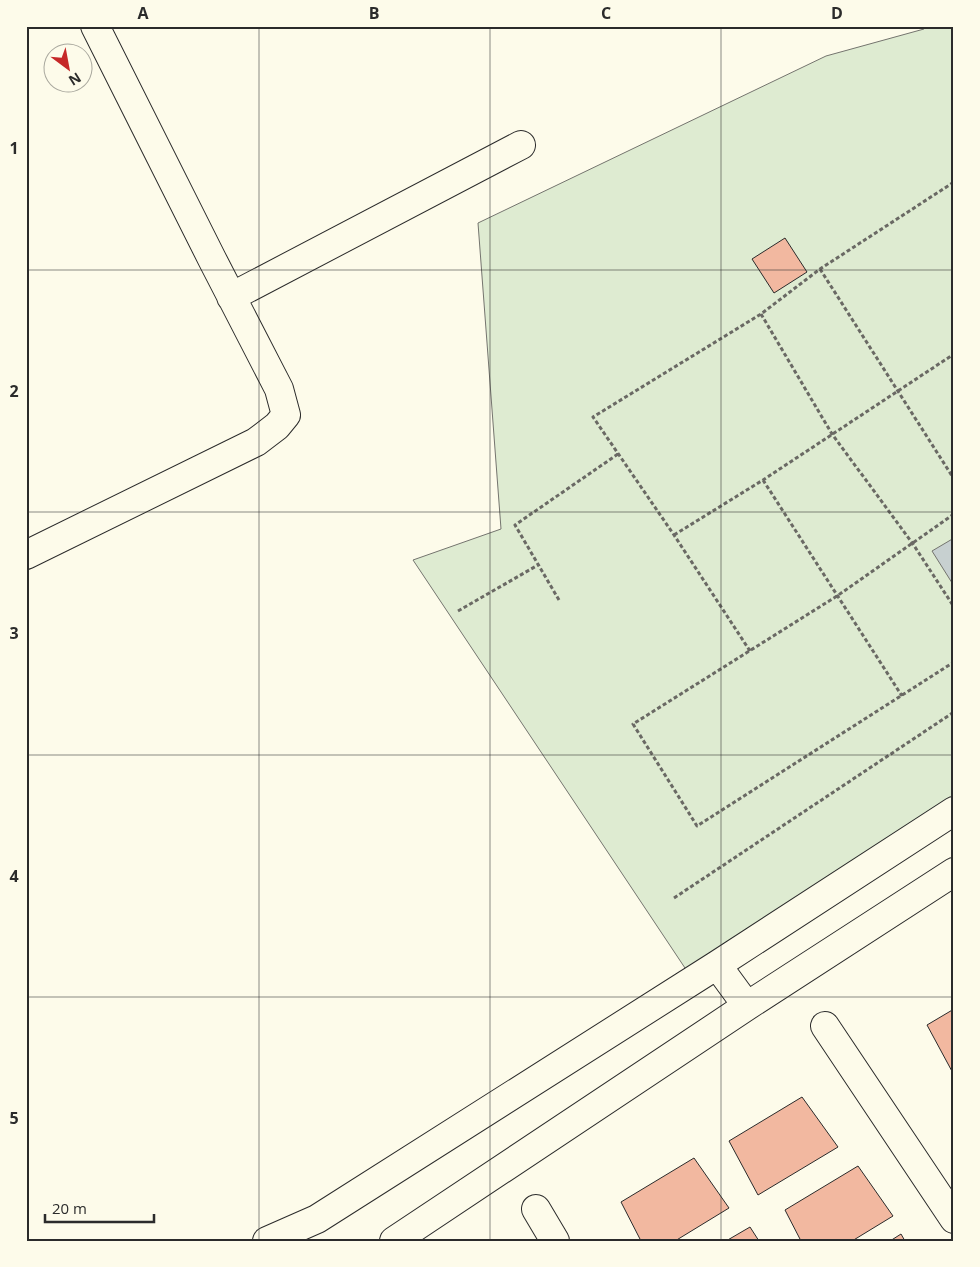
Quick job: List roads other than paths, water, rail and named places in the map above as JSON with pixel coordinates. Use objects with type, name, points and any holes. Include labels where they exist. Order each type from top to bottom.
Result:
[{"type":"street","points":[[26,555],[256,442],[277,426],[286,414],[279,389],[95,26]]},
{"type":"street","points":[[231,297],[521,144]]},
{"type":"street","points":[[267,1241],[317,1220],[717,965],[954,811]]},
{"type":"street","points":[[394,1241],[747,1006],[954,872]]},
{"type":"street","points":[[717,965],[747,1006]]},
{"type":"street","points":[[825,1026],[954,1219]]},
{"type":"street","points":[[536,1209],[555,1241]]}]
